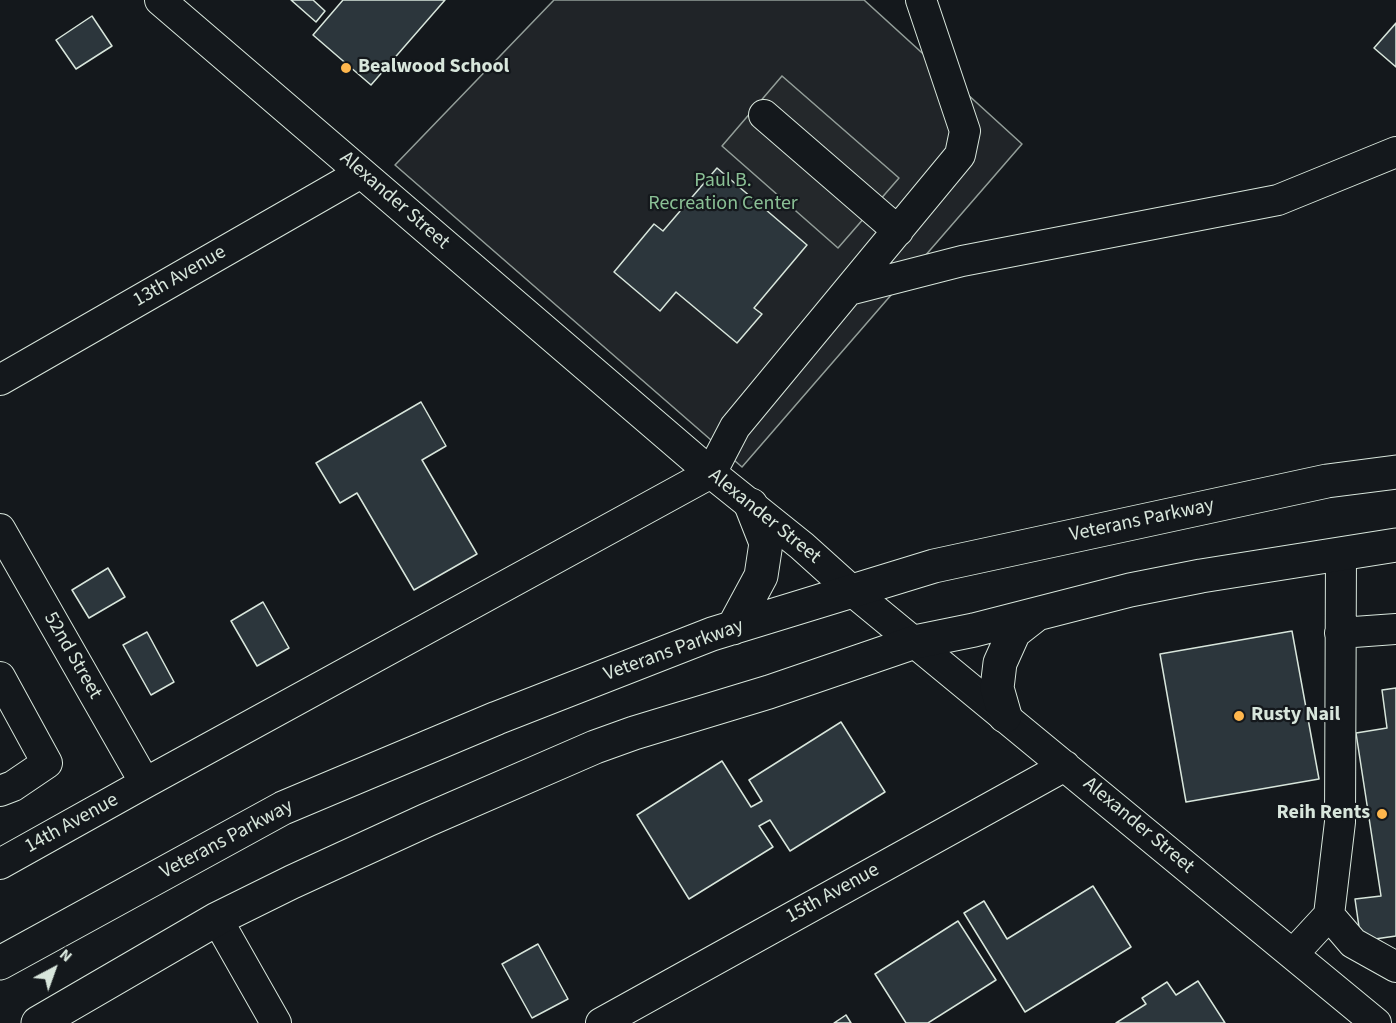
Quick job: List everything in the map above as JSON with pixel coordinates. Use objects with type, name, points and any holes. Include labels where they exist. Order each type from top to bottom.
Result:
[{"type":"main road","name":"Veterans Parkway","points":[[0,963],[283,808],[497,718],[733,628],[946,563],[1328,481],[1396,472]]},
{"type":"main road","points":[[733,628],[761,576],[766,543],[751,505]]},
{"type":"main road","points":[[38,1023],[217,919],[427,820],[595,747],[634,733],[769,692],[915,642],[974,630],[1131,590],[1396,545]]},
{"type":"main road","points":[[1005,716],[997,688],[1000,663],[1014,632],[1037,614]]},
{"type":"street","name":"Alexander Street","points":[[160,0],[711,473],[1376,1023]]},
{"type":"street","points":[[145,783],[711,473],[735,427],[960,155],[965,131],[921,0]]},
{"type":"street","points":[[764,115],[898,231]]},
{"type":"street","points":[[849,290],[962,261],[1278,200],[1396,152]]},
{"type":"street","name":"13th Avenue","points":[[0,380],[361,173]]},
{"type":"street","name":"52nd Street","points":[[0,529],[145,783]]},
{"type":"street","points":[[1293,954],[1329,915],[1340,822],[1341,554]]},
{"type":"street","points":[[1340,633],[1396,629]]},
{"type":"street","points":[[0,677],[47,763],[0,792]]},
{"type":"street","name":"15th Avenue","points":[[601,1023],[1065,766]]},
{"type":"street","name":"14th Avenue","points":[[0,864],[145,783]]},
{"type":"street","points":[[1329,915],[1353,943],[1396,968]]},
{"type":"street","points":[[217,919],[276,1023]]},
{"type":"green space","name":"Paul B. Recreation Center","points":[[554,0],[864,0],[1022,144],[742,467],[395,165]]},
{"type":"shaded area","points":[[782,76],[899,178],[838,248],[722,146]]},
{"type":"building","points":[[291,0],[313,0],[325,11],[316,22]]},
{"type":"building","points":[[343,0],[445,0],[371,85],[313,35]]},
{"type":"building","points":[[92,16],[112,46],[76,69],[56,40]]},
{"type":"building","points":[[1396,23],[1396,67],[1374,48]]},
{"type":"building","points":[[717,168],[807,245],[754,308],[762,314],[737,343],[676,292],[660,311],[614,272],[654,224],[663,231]]},
{"type":"building","points":[[421,402],[446,446],[422,460],[477,554],[414,590],[357,493],[340,503],[316,463]]},
{"type":"building","points":[[108,568],[125,597],[89,618],[72,590]]},
{"type":"building","points":[[263,602],[289,648],[257,666],[231,621]]},
{"type":"building","name":"Rusty Nail","points":[[1292,631],[1319,779],[1186,802],[1160,654]]},
{"type":"building","points":[[147,632],[174,682],[151,695],[123,645]]},
{"type":"building","name":"Reih Rents","points":[[1396,688],[1396,936],[1361,941],[1355,899],[1381,896],[1356,733],[1387,728],[1382,690]]},
{"type":"building","points":[[841,722],[885,792],[790,851],[770,820],[759,826],[773,847],[689,899],[637,815],[722,761],[751,807],[762,801],[749,780]]},
{"type":"building","points":[[1093,886],[1131,947],[1025,1012],[964,913],[984,901],[1007,939]]},
{"type":"building","points":[[958,921],[996,980],[928,1023],[906,1023],[875,974]]},
{"type":"building","points":[[538,944],[568,999],[532,1018],[502,964]]},
{"type":"building","points":[[1198,981],[1225,1023],[1116,1023],[1146,1004],[1142,998],[1167,982],[1176,995]]},
{"type":"building","points":[[846,1015],[851,1023],[834,1023]]},
{"type":"place","name":"Bealwood School","points":[[346,68]]},
{"type":"place","name":"Rusty Nail","points":[[1239,716]]},
{"type":"place","name":"Reih Rents","points":[[1382,814]]}]
